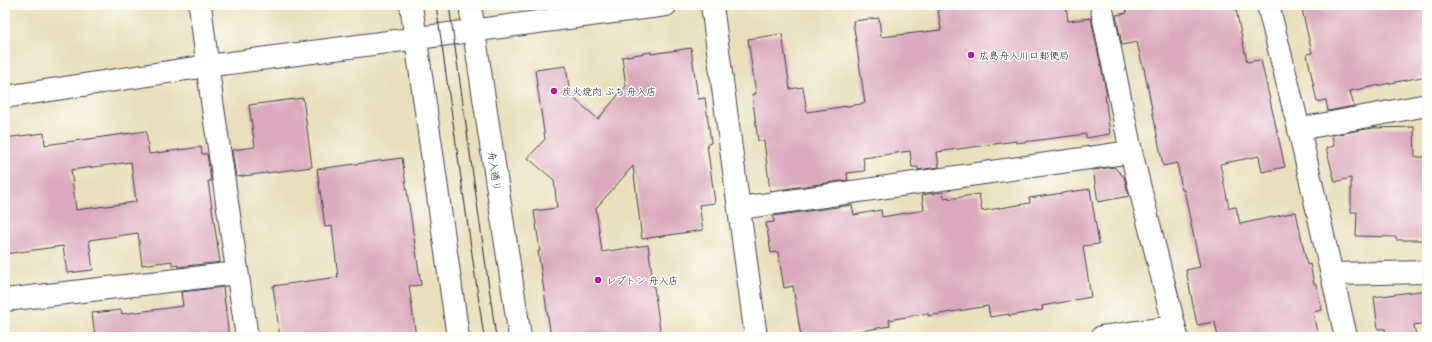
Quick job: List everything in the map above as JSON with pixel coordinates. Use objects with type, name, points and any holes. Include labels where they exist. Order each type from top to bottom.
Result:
[{"type":"street","points":[[200,5],[207,66],[247,337]]},
{"type":"street","points":[[412,5],[458,337]]},
{"type":"street","name":"舟入通り","points":[[470,5],[520,337]]},
{"type":"street","points":[[5,97],[207,66],[666,5]]},
{"type":"street","points":[[712,5],[756,337]]},
{"type":"street","points":[[1101,5],[1131,152],[1176,332],[1102,337]]},
{"type":"street","points":[[1268,5],[1299,129],[1333,274],[1346,337]]},
{"type":"street","points":[[1299,129],[1427,105]]},
{"type":"street","points":[[740,208],[1131,152]]},
{"type":"street","points":[[1333,274],[1427,272]]},
{"type":"street","points":[[5,300],[237,273]]},
{"type":"building","points":[[967,5],[1066,5],[1068,21],[1091,18],[1107,95],[1105,95],[1110,134],[1086,138],[1086,134],[1016,143],[1016,141],[937,152],[939,167],[918,170],[918,167],[912,167],[910,151],[863,158],[865,171],[847,173],[848,180],[770,191],[764,141],[758,141],[752,94],[756,94],[748,39],[782,34],[790,89],[803,87],[807,112],[861,104],[865,103],[853,21],[879,18],[881,37],[941,30],[938,9]]},
{"type":"building","points":[[1125,5],[1235,5],[1247,62],[1261,60],[1285,167],[1262,172],[1259,156],[1220,164],[1229,208],[1236,207],[1240,224],[1296,212],[1307,265],[1310,264],[1322,310],[1313,312],[1318,337],[1218,337],[1215,322],[1197,325],[1186,270],[1200,267],[1184,190],[1182,190],[1177,163],[1163,166],[1144,68],[1137,42],[1122,45],[1116,15],[1127,13]]},
{"type":"building","points":[[1301,5],[1427,5],[1427,76],[1350,91],[1354,106],[1328,111],[1326,100],[1317,102],[1307,54],[1312,53]]},
{"type":"building","points":[[691,48],[698,99],[705,98],[711,143],[707,144],[715,203],[699,205],[703,230],[642,239],[633,166],[596,208],[602,252],[648,245],[661,337],[551,337],[538,251],[540,251],[534,211],[557,208],[554,180],[528,158],[545,139],[535,70],[566,66],[570,95],[598,119],[626,86],[622,57],[651,52],[651,54]]},
{"type":"building","points":[[303,98],[312,167],[236,177],[232,150],[255,147],[249,105]]},
{"type":"building","points":[[1414,127],[1415,157],[1427,157],[1427,240],[1396,240],[1396,237],[1356,236],[1357,212],[1351,212],[1351,178],[1335,182],[1326,148],[1334,146],[1332,135],[1373,128]]},
{"type":"building","points":[[146,131],[149,154],[201,147],[202,154],[207,154],[211,181],[208,181],[220,262],[178,267],[178,265],[172,266],[172,261],[142,265],[138,233],[89,240],[93,270],[67,273],[63,246],[5,254],[5,138],[44,133],[45,145]],"holes":[[[131,162],[136,202],[76,210],[71,170]]]},
{"type":"building","points":[[402,158],[421,285],[409,286],[416,337],[280,337],[273,286],[338,277],[332,226],[325,227],[317,169]]},
{"type":"building","points":[[1114,167],[1124,177],[1129,196],[1098,202],[1093,170]]},
{"type":"building","points":[[1090,189],[1099,244],[1083,246],[1091,297],[1042,306],[1043,310],[1009,316],[1009,314],[990,317],[988,306],[928,316],[928,313],[889,320],[890,326],[841,334],[841,337],[801,337],[793,286],[784,288],[778,252],[771,253],[766,223],[774,222],[773,216],[852,205],[854,215],[881,210],[882,217],[924,210],[922,195],[943,192],[944,198],[949,197],[949,199],[979,194],[982,211],[1030,203],[1029,198]]},
{"type":"building","points":[[223,287],[229,337],[95,337],[92,313],[121,310],[122,314],[183,306],[181,292]]},
{"type":"building","points":[[1427,290],[1427,323],[1414,325],[1416,337],[1386,337],[1385,329],[1378,329],[1374,297]]},
{"type":"tram line","points":[[436,5],[484,337]]},
{"type":"tram line","points":[[449,5],[496,337]]},
{"type":"place","name":"広島舟入川口郵便局","points":[[971,55]]},
{"type":"place","name":"炭火焼肉 ぶち 舟入店","points":[[554,91]]},
{"type":"place","name":"レプトン 舟入店","points":[[598,280]]}]
